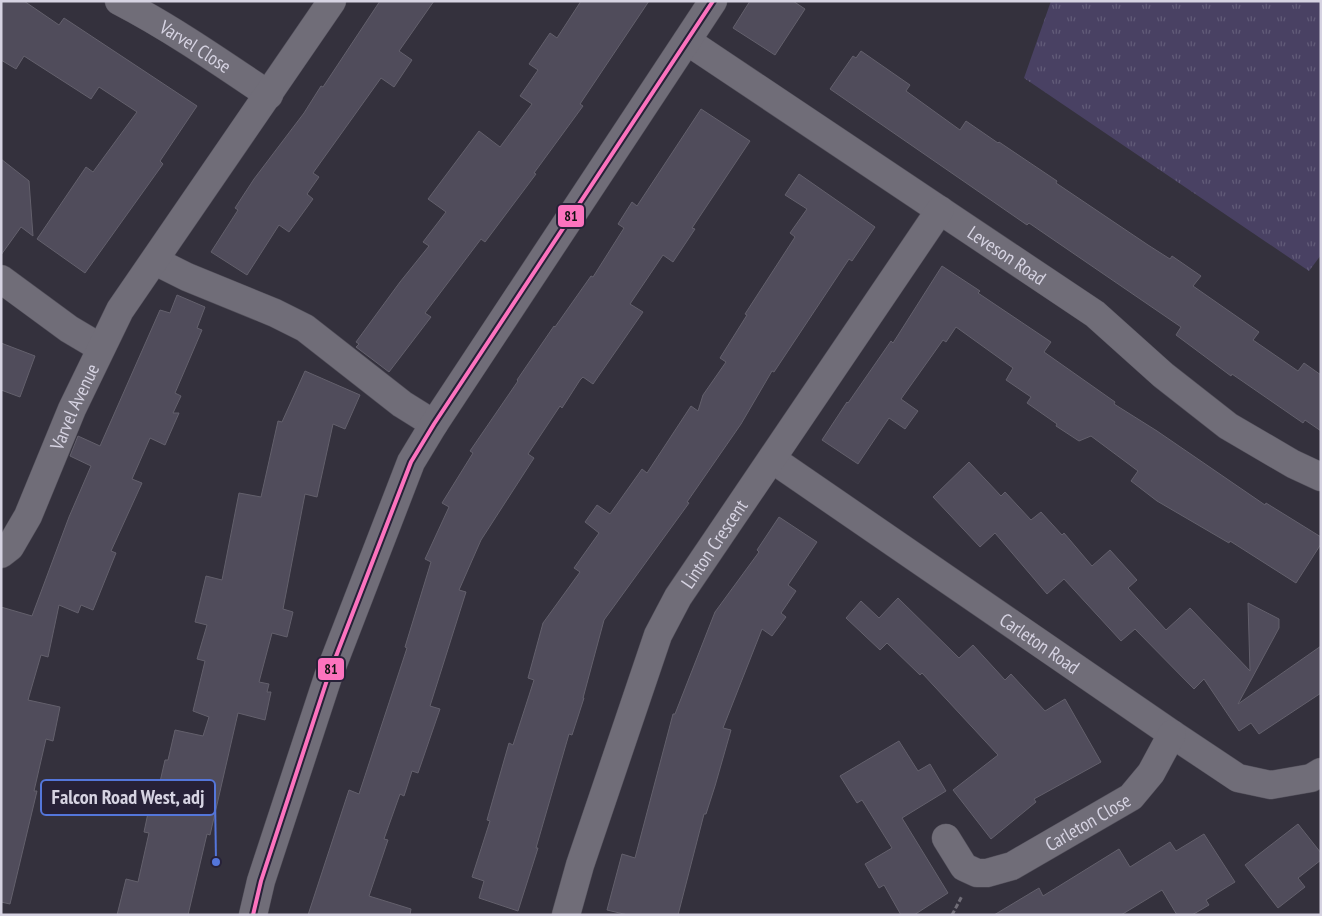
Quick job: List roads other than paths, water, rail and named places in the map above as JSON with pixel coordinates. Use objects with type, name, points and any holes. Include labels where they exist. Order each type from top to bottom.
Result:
[{"type":"street","name":"Varvel Close","points":[[119,1],[215,59],[269,95]]},
{"type":"street","name":"Varvel Avenue","points":[[1,554],[10,547],[28,516],[72,409],[120,310],[332,1]]},
{"type":"street","points":[[253,915],[261,881],[328,677],[411,462],[434,424],[713,1]]},
{"type":"street","name":"Leveson Road","points":[[687,41],[1096,314],[1163,375],[1228,426],[1293,464],[1321,477]]},
{"type":"street","name":"Linton Crescent","points":[[566,915],[580,865],[658,635],[678,597],[940,210]]},
{"type":"street","points":[[155,260],[187,277],[276,313],[305,328],[402,404],[434,424]]},
{"type":"street","points":[[1,280],[69,329],[101,348]]},
{"type":"street","name":"Carleton Road","points":[[772,459],[1238,778],[1271,785],[1311,778],[1321,772]]},
{"type":"street","name":"Carleton Close","points":[[946,838],[972,882],[987,873],[1012,866],[1131,797],[1150,773],[1172,734]]},
{"type":"place","name":"Falcon Road West, adj","points":[[216,862]]}]
